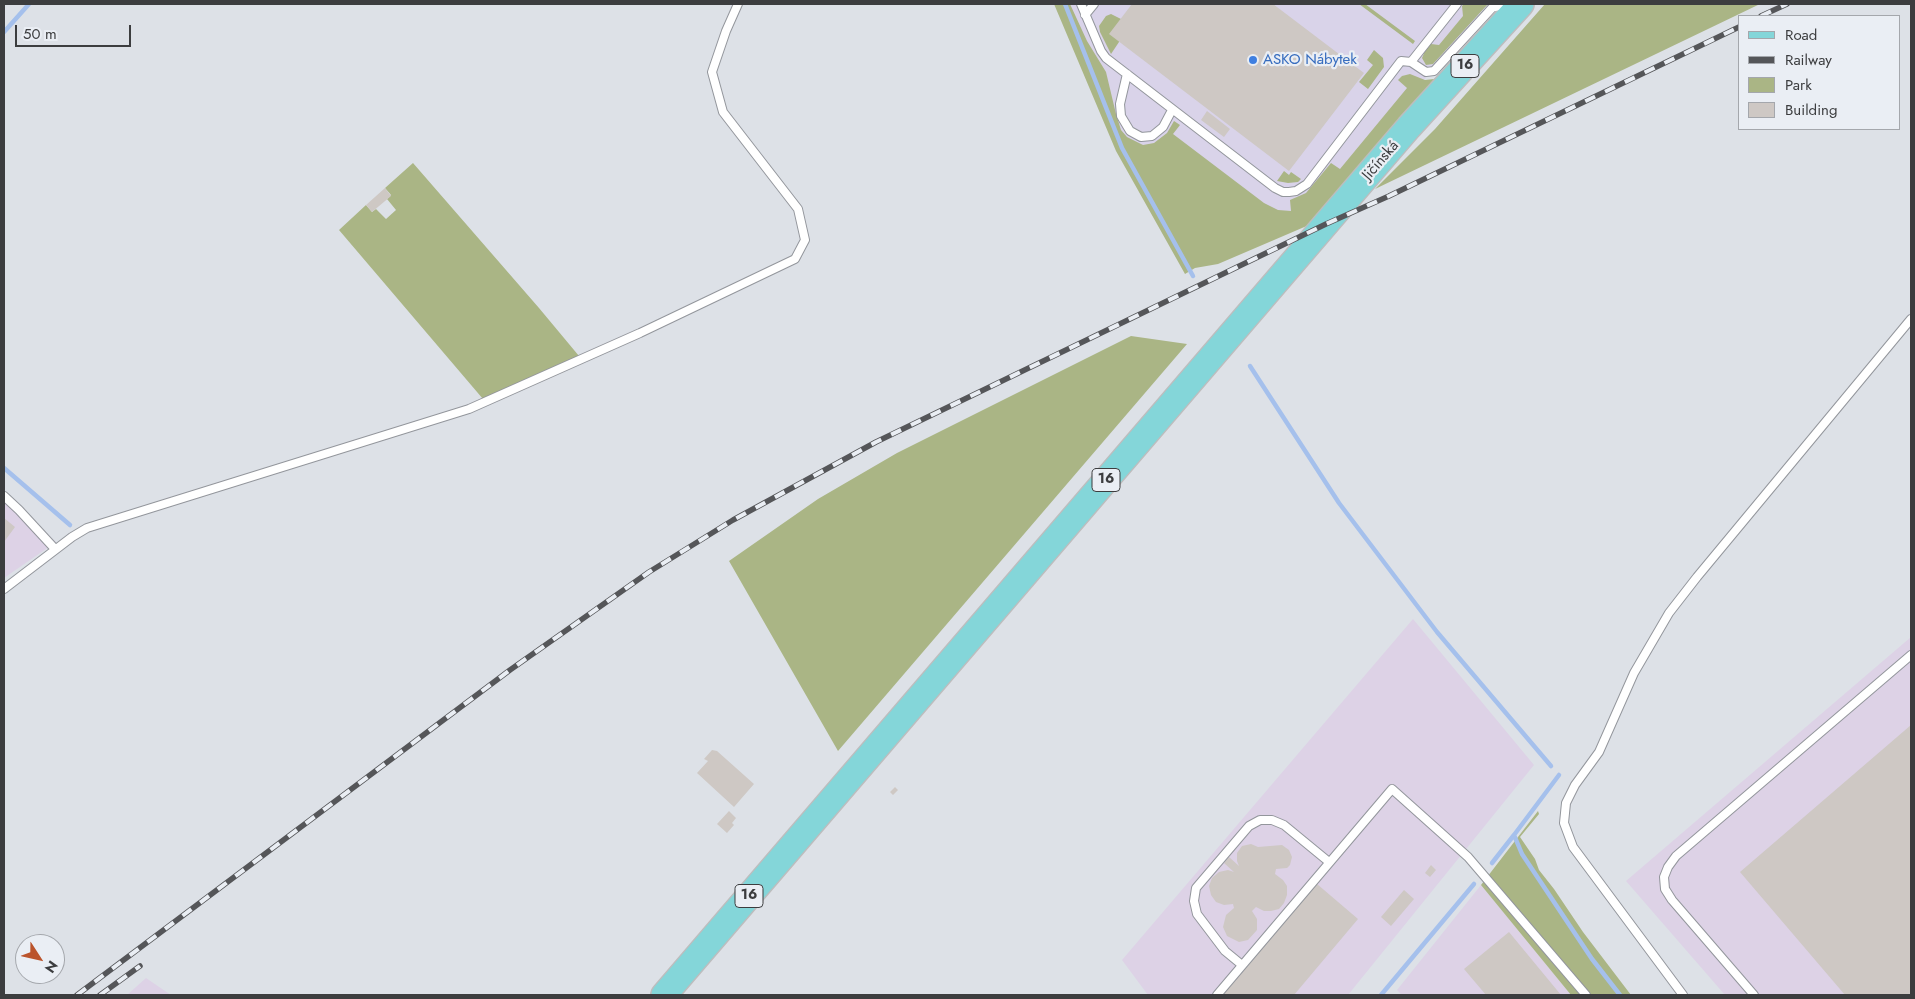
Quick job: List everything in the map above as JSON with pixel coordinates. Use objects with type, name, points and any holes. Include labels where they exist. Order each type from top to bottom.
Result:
[{"type":"main road","name":"Jičínská","points":[[664,995],[1409,127],[1521,4]]},
{"type":"lane","points":[[4,589],[55,549],[87,528],[469,409],[640,333],[795,259],[805,240],[798,209],[723,112],[712,72],[726,31],[738,4]]},
{"type":"lane","points":[[1081,4],[1100,51],[1106,58],[1275,188],[1283,192],[1296,191],[1306,184],[1401,61],[1411,62],[1426,72],[1434,70],[1492,8],[1507,4]]},
{"type":"lane","points":[[1085,15],[1094,4]]},
{"type":"lane","points":[[1411,62],[1457,4]]},
{"type":"lane","points":[[1127,74],[1120,104],[1120,116],[1130,131],[1142,137],[1152,136],[1163,127],[1172,110]]},
{"type":"lane","points":[[1683,995],[1573,847],[1564,823],[1566,803],[1575,785],[1599,752],[1634,673],[1669,613],[1911,319]]},
{"type":"lane","points":[[4,496],[55,549]]},
{"type":"lane","points":[[1754,995],[1672,900],[1665,889],[1664,877],[1668,866],[1676,856],[1911,655]]},
{"type":"lane","points":[[1217,995],[1392,789],[1468,857],[1586,995]]},
{"type":"lane","points":[[1242,966],[1200,920],[1195,908],[1194,894],[1196,888],[1254,822],[1272,820],[1284,825],[1329,862]]},
{"type":"shaded area","points":[[1058,4],[1488,4],[1305,221],[1204,262],[1114,137]]},
{"type":"shaded area","points":[[4,494],[56,542],[4,578]]},
{"type":"shaded area","points":[[1413,619],[1534,765],[1348,995],[1148,995],[1122,960]]},
{"type":"shaded area","points":[[1911,637],[1911,995],[1725,995],[1626,881]]},
{"type":"shaded area","points":[[1481,885],[1571,995],[1402,995],[1397,990]]},
{"type":"shaded area","points":[[146,978],[171,995],[127,995]]},
{"type":"green space","points":[[1054,4],[1070,4],[1087,41],[1106,72],[1121,130],[1127,137],[1143,145],[1154,143],[1167,133],[1174,121],[1180,125],[1173,134],[1264,203],[1278,210],[1291,211],[1290,200],[1306,193],[1331,163],[1340,169],[1407,88],[1398,80],[1402,76],[1410,74],[1425,80],[1434,79],[1438,75],[1309,225],[1218,264],[1195,268],[1185,274],[1116,151]]},
{"type":"green space","points":[[1359,4],[1365,4],[1415,41],[1413,44]]},
{"type":"green space","points":[[1464,4],[1488,4],[1433,64],[1426,65],[1422,58],[1425,51],[1431,44],[1439,45],[1463,16],[1462,6]]},
{"type":"green space","points":[[1545,4],[1760,4],[1375,189],[1435,129]]},
{"type":"green space","points":[[1111,14],[1121,19],[1119,42],[1111,54],[1099,26],[1106,16]]},
{"type":"green space","points":[[1374,50],[1383,58],[1384,67],[1368,89],[1359,82],[1373,65],[1367,60]]},
{"type":"green space","points":[[413,163],[579,356],[483,399],[339,230],[366,205],[372,212],[376,209],[386,219],[396,210],[387,199],[391,195],[385,188]]},
{"type":"green space","points":[[1284,171],[1289,175],[1291,172],[1301,179],[1298,182],[1288,183],[1277,181]]},
{"type":"green space","points":[[1131,336],[1187,344],[838,751],[729,561],[818,499],[897,453]]},
{"type":"green space","points":[[1538,811],[1539,814],[1520,837],[1535,859],[1539,870],[1631,995],[1571,995],[1481,885]]},
{"type":"building","points":[[1132,4],[1273,4],[1364,73],[1289,171],[1109,34]]},
{"type":"building","points":[[1207,111],[1230,129],[1224,137],[1201,120]]},
{"type":"building","points":[[385,188],[391,196],[372,212],[366,205]]},
{"type":"building","points":[[4,518],[15,527],[4,542]]},
{"type":"building","points":[[1911,725],[1911,995],[1845,995],[1740,872]]},
{"type":"building","points":[[712,750],[717,751],[754,784],[734,807],[697,773],[708,761],[704,759]]},
{"type":"building","points":[[895,787],[898,790],[893,795],[890,792]]},
{"type":"building","points":[[729,811],[736,818],[732,823],[734,825],[727,833],[717,824]]},
{"type":"building","points":[[1251,844],[1258,847],[1282,845],[1289,850],[1292,857],[1287,868],[1276,869],[1275,874],[1287,886],[1287,895],[1284,903],[1279,909],[1271,911],[1264,911],[1256,907],[1252,911],[1257,919],[1257,930],[1248,940],[1239,942],[1227,936],[1223,927],[1226,915],[1234,908],[1233,904],[1224,905],[1216,902],[1211,895],[1209,886],[1212,878],[1219,872],[1228,870],[1234,872],[1224,863],[1229,857],[1239,866],[1237,853],[1242,846]]},
{"type":"building","points":[[1431,865],[1436,870],[1430,877],[1425,873]]},
{"type":"building","points":[[1317,884],[1358,919],[1294,995],[1223,995]]},
{"type":"building","points":[[1404,890],[1414,899],[1391,926],[1381,917]]},
{"type":"building","points":[[1509,932],[1561,995],[1486,995],[1464,969]]},
{"type":"waterway","points":[[4,32],[29,4]]},
{"type":"waterway","points":[[1065,4],[1122,148],[1193,276]]},
{"type":"waterway","points":[[1250,366],[1339,503],[1437,632],[1551,766]]},
{"type":"waterway","points":[[4,468],[70,525]]},
{"type":"waterway","points":[[1559,775],[1514,835],[1522,854],[1592,959],[1620,995]]},
{"type":"waterway","points":[[1492,863],[1514,835]]},
{"type":"waterway","points":[[1381,995],[1474,884]]},
{"type":"railway","points":[[1763,15],[1787,4]]},
{"type":"railway","points":[[77,995],[510,670],[649,572],[733,520],[876,442],[1738,27]]},
{"type":"railway","points":[[100,995],[140,966]]},
{"type":"place","name":"ASKO Nábytek","points":[[1253,60]]}]
